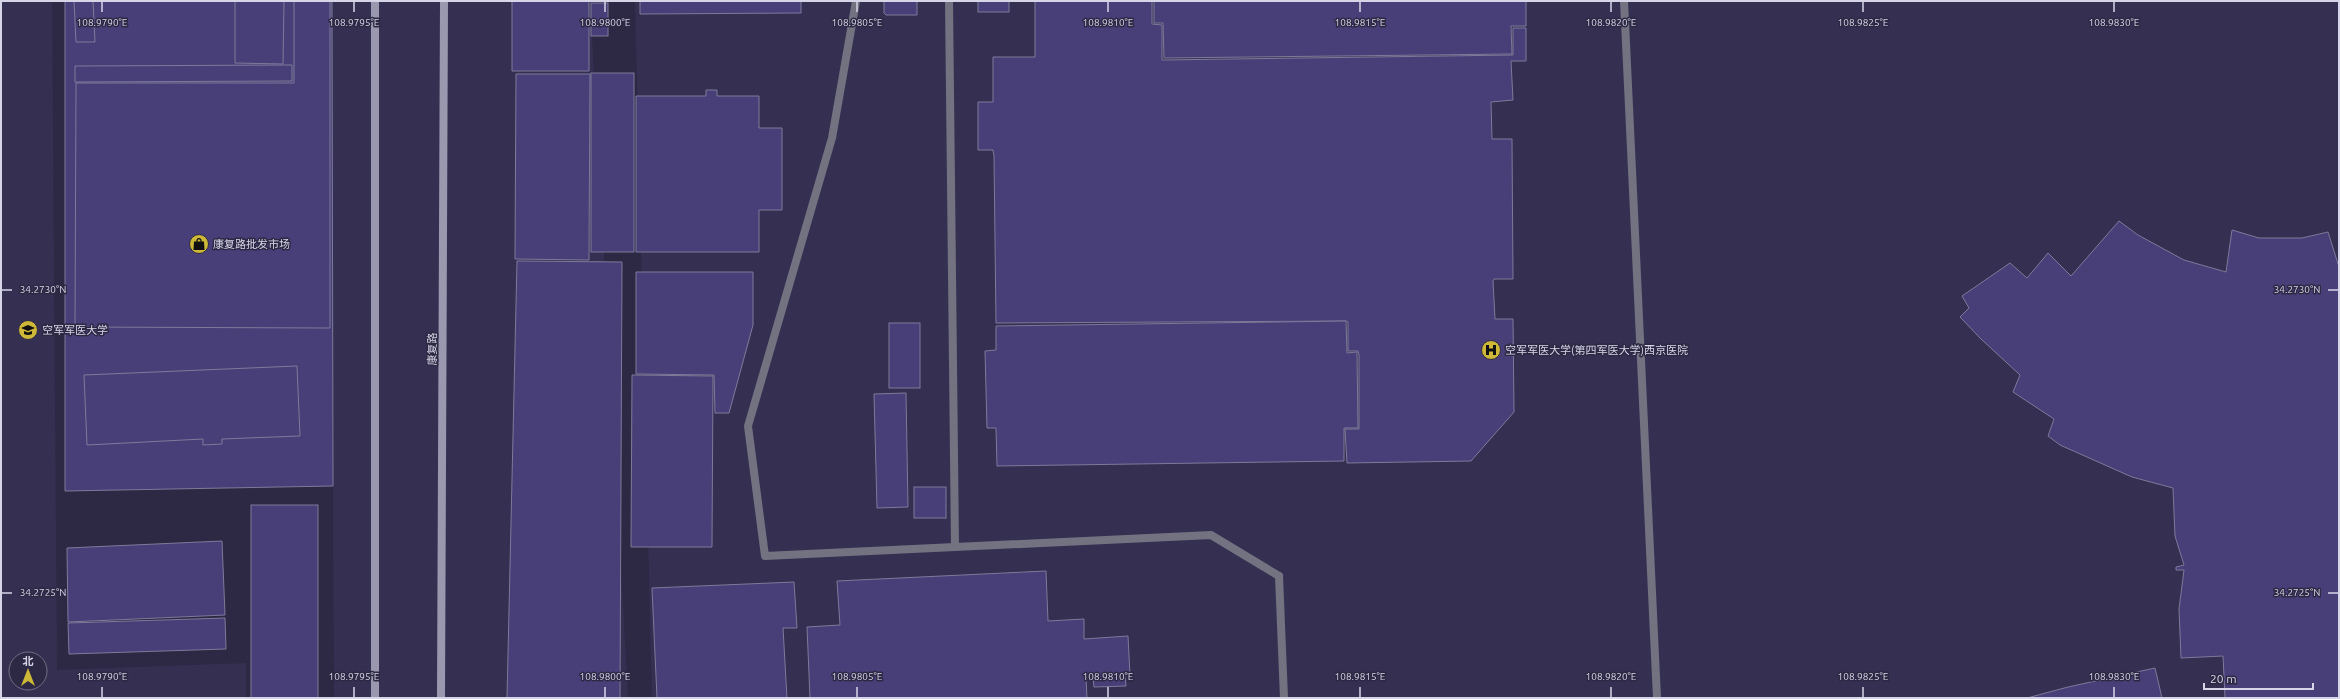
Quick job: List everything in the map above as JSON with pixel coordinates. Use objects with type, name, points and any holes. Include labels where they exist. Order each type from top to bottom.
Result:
[{"type":"main road","points":[[375,698],[376,1]]},
{"type":"main road","name":"康复路","points":[[441,698],[444,1]]},
{"type":"street","points":[[856,1],[832,138],[748,426],[765,556],[1211,535],[1279,576],[1284,698]]},
{"type":"street","points":[[949,1],[955,547]]},
{"type":"street","points":[[1624,1],[1657,698]]},
{"type":"shaded area","name":"空军军医大学","points":[[1,1],[52,1],[57,670],[246,663],[246,698],[1,698]]},
{"type":"shaded area","points":[[65,1],[590,1],[628,698],[334,698],[333,486],[65,491]]},
{"type":"shaded area","name":"空军军医大学(第四军医大学)西京医院","points":[[635,1],[2339,1],[2339,698],[652,698]]},
{"type":"building","name":"康复路批发市场","points":[[65,1],[332,1],[333,486],[65,491]]},
{"type":"building","points":[[74,1],[93,1],[95,42],[76,42]]},
{"type":"building","points":[[235,1],[284,1],[283,64],[235,63]]},
{"type":"building","points":[[294,1],[330,1],[330,328],[75,327],[76,83],[294,83]]},
{"type":"building","points":[[512,1],[589,1],[589,71],[512,71]]},
{"type":"building","points":[[640,1],[801,1],[801,13],[640,14]]},
{"type":"building","points":[[884,1],[917,1],[917,15],[886,15],[884,13]]},
{"type":"building","points":[[978,1],[1009,1],[1009,12],[978,12]]},
{"type":"building","points":[[1035,1],[1152,1],[1152,24],[1162,25],[1162,60],[1513,55],[1513,28],[1526,28],[1526,61],[1511,61],[1513,100],[1491,102],[1492,139],[1512,139],[1513,279],[1494,279],[1493,281],[1495,319],[1513,319],[1514,412],[1471,461],[1347,463],[1345,429],[1359,429],[1359,355],[1358,351],[1348,351],[1348,322],[1346,321],[996,323],[994,156],[993,150],[978,150],[978,102],[993,102],[993,57],[1035,57]]},
{"type":"building","points":[[1154,1],[1526,1],[1526,26],[1511,26],[1512,54],[1164,58],[1163,23],[1154,23]]},
{"type":"building","points":[[591,3],[608,3],[608,36],[591,36]]},
{"type":"building","points":[[292,65],[292,81],[75,82],[75,66]]},
{"type":"building","points":[[591,73],[634,73],[634,252],[591,252]]},
{"type":"building","points":[[516,74],[590,74],[589,260],[515,259]]},
{"type":"building","points":[[706,90],[717,90],[717,96],[759,96],[759,128],[782,128],[782,210],[759,210],[759,252],[636,252],[636,96],[706,96]]},
{"type":"building","points":[[2119,221],[2138,235],[2184,260],[2226,272],[2232,230],[2259,238],[2302,238],[2328,232],[2339,267],[2339,698],[2225,698],[2223,656],[2181,658],[2179,609],[2184,570],[2176,570],[2176,567],[2184,565],[2175,536],[2173,488],[2132,477],[2060,445],[2048,436],[2054,419],[2013,392],[2020,375],[1960,317],[1969,308],[1962,296],[2010,263],[2027,278],[2048,253],[2071,276]]},
{"type":"building","points":[[517,261],[622,262],[620,698],[507,698]]},
{"type":"building","points":[[636,272],[753,272],[753,325],[729,413],[715,413],[714,375],[636,374]]},
{"type":"building","points":[[1346,321],[1347,353],[1357,352],[1358,428],[1344,428],[1344,461],[997,466],[996,428],[987,428],[985,351],[996,350],[996,326]]},
{"type":"building","points":[[889,323],[920,323],[920,388],[889,388]]},
{"type":"building","points":[[297,366],[300,436],[222,439],[222,444],[203,445],[203,439],[87,445],[84,375]]},
{"type":"building","points":[[632,375],[713,376],[712,547],[631,547]]},
{"type":"building","points":[[906,393],[908,507],[877,508],[874,394]]},
{"type":"building","points":[[914,487],[946,487],[946,518],[914,518]]},
{"type":"building","points":[[251,505],[318,505],[318,698],[251,698]]},
{"type":"building","points":[[222,541],[225,615],[68,622],[67,548]]},
{"type":"building","points":[[1046,571],[1048,621],[1084,619],[1084,639],[1128,636],[1130,675],[1125,675],[1126,686],[1094,687],[1093,678],[1086,678],[1087,698],[810,698],[807,627],[840,625],[837,581]]},
{"type":"building","points":[[794,582],[797,628],[783,628],[787,698],[657,698],[652,588]]},
{"type":"building","points":[[225,618],[226,649],[69,654],[68,623]]},
{"type":"building","points":[[2155,668],[2162,698],[2027,698],[2068,687]]},
{"type":"place","name":"康复路批发市场","points":[[199,244]]},
{"type":"place","name":"空军军医大学","points":[[28,330]]},
{"type":"place","name":"空军军医大学(第四军医大学)西京医院","points":[[1491,350]]}]
